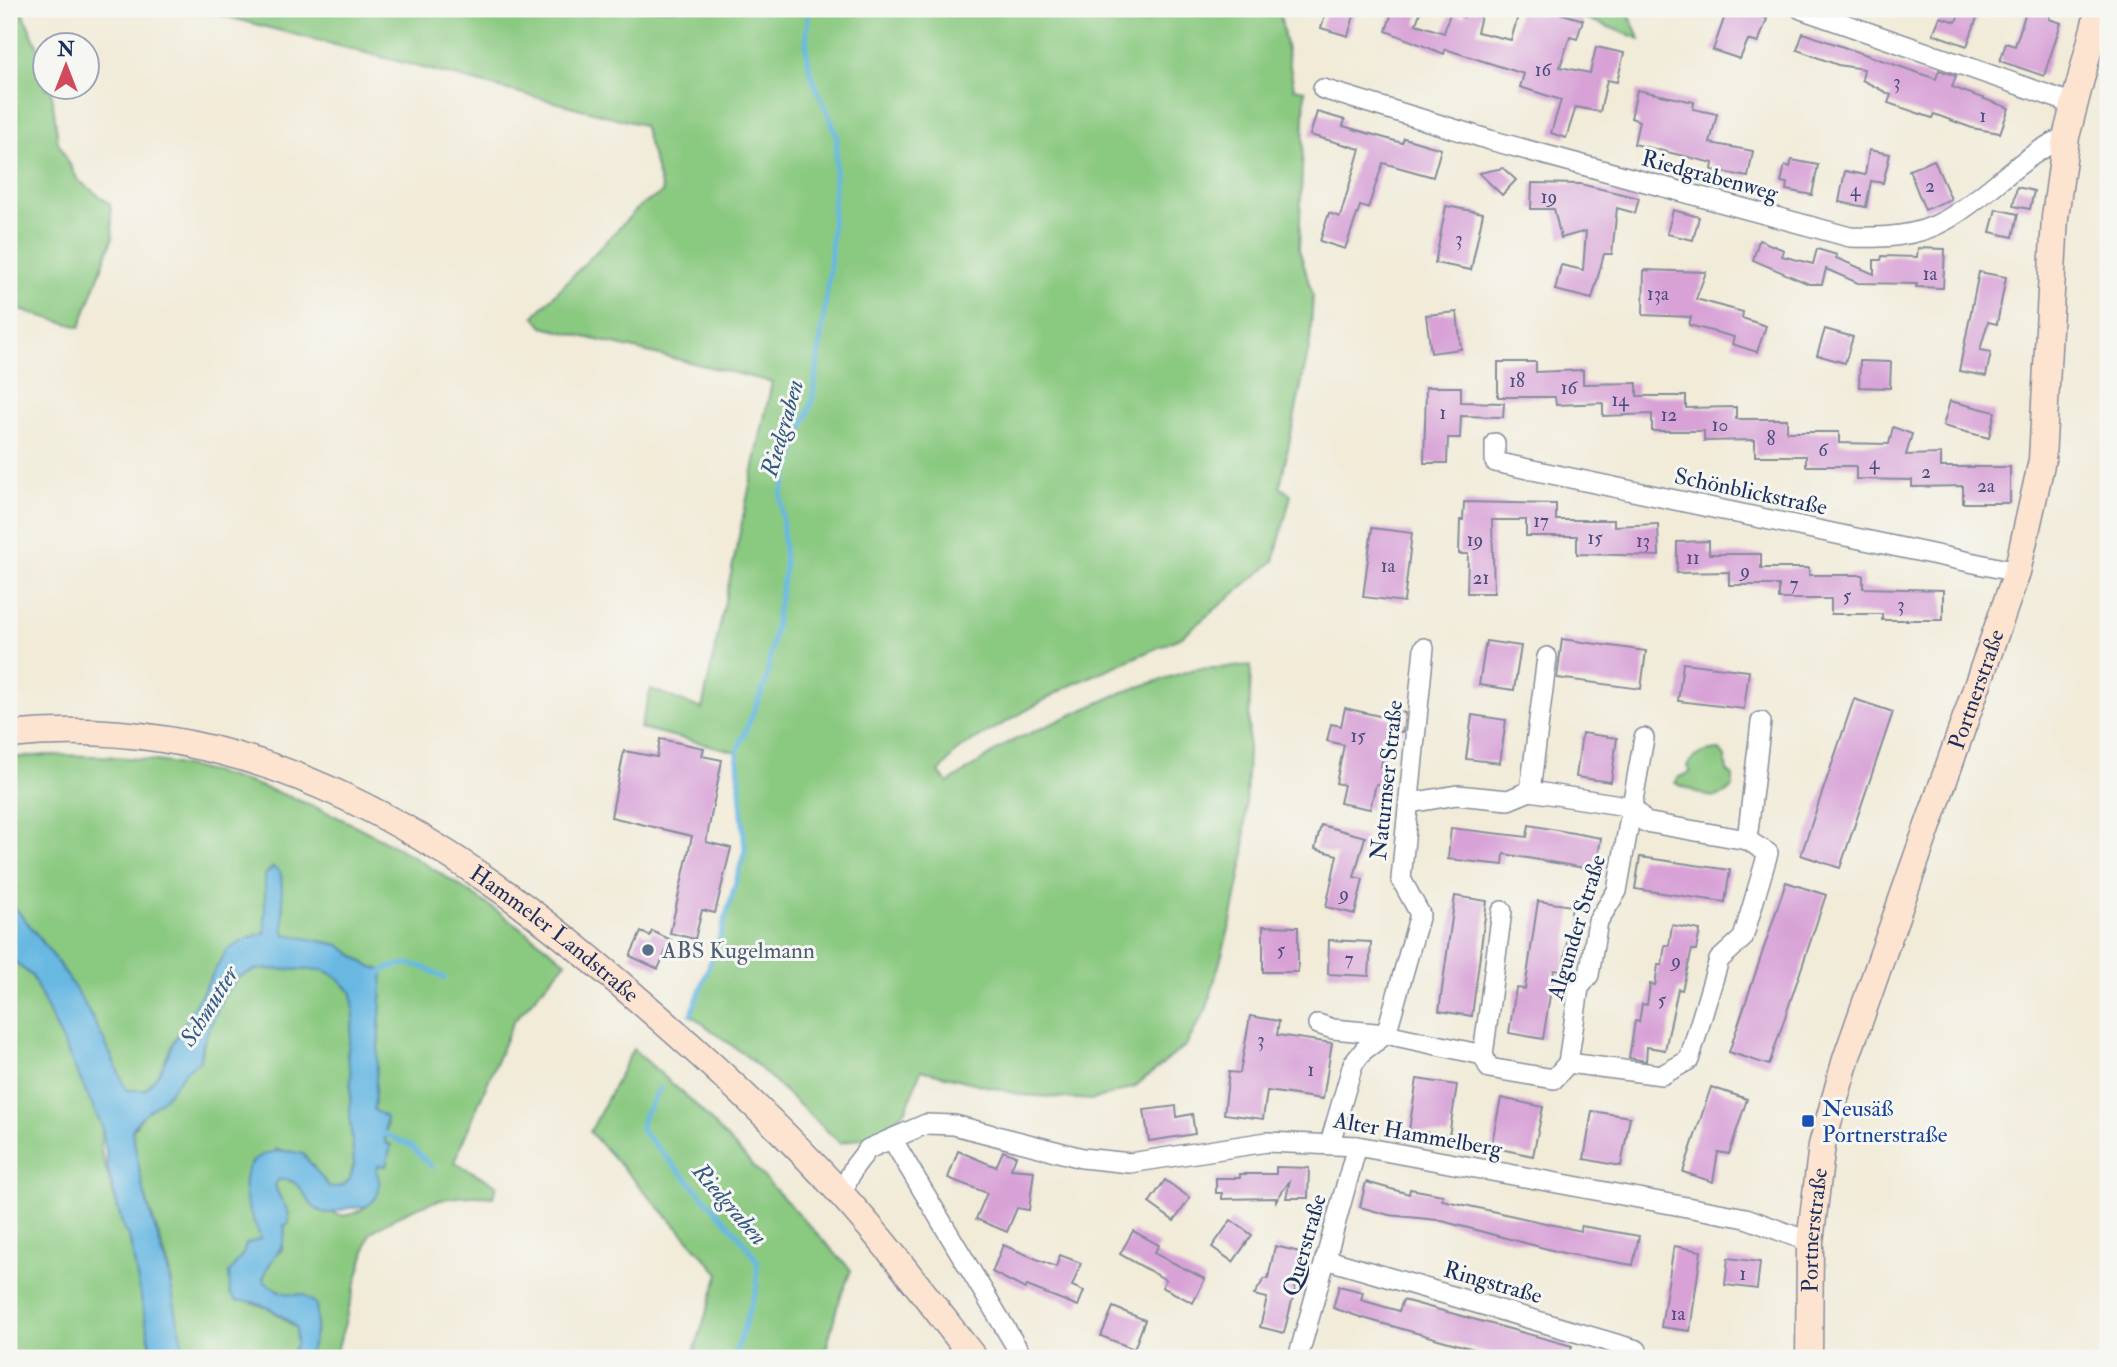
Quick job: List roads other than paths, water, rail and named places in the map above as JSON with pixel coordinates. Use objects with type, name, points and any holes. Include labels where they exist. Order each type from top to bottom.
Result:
[{"type":"street","points":[[1801,9],[2074,104]]},
{"type":"street","name":"Portnerstraße","points":[[1809,1358],[1810,1242],[1822,1145],[1846,1059],[2017,572],[2042,460],[2055,217],[2066,137],[2099,9]]},
{"type":"street","name":"Riedgrabenweg","points":[[1323,89],[1490,140],[1850,237],[1905,234],[1946,220],[2042,146],[2066,137]]},
{"type":"street","name":"Schönblickstraße","points":[[1496,443],[1495,463],[2017,572]]},
{"type":"street","name":"Naturnser Straße","points":[[1386,1034],[1420,914],[1401,879],[1424,648]]},
{"type":"street","points":[[1530,791],[1547,657]]},
{"type":"street","points":[[1747,840],[1761,722]]},
{"type":"street","name":"Hammeler Landstraße","points":[[9,735],[45,731],[129,734],[205,746],[287,770],[370,806],[468,864],[571,941],[699,1051],[841,1195],[974,1358]]},
{"type":"street","name":"Algunder Straße","points":[[1568,1063],[1579,988],[1589,975],[1598,921],[1617,891],[1644,738]]},
{"type":"street","points":[[1410,803],[1457,794],[1508,800],[1530,791],[1633,807],[1645,822],[1747,840],[1768,853],[1743,938],[1719,960],[1689,1060],[1662,1074],[1568,1063],[1553,1079],[1489,1068],[1483,1055],[1502,911]]},
{"type":"street","points":[[1318,1024],[1333,1030],[1386,1034],[1483,1055]]},
{"type":"street","points":[[1330,1143],[1353,1064],[1364,1050],[1386,1034]]},
{"type":"street","name":"Alter Hammelberg","points":[[841,1195],[854,1167],[868,1149],[926,1124],[954,1125],[1082,1158],[1130,1163],[1267,1142],[1330,1143],[1746,1218],[1810,1242]]},
{"type":"street","points":[[892,1139],[1023,1358]]},
{"type":"street","name":"Querstraße","points":[[1298,1358],[1357,1146]]},
{"type":"street","name":"Ringstraße","points":[[1325,1259],[1637,1350],[1634,1358]]},
{"type":"water","points":[[273,867],[281,873],[284,934],[339,945],[369,966],[383,970],[374,1110],[386,1117],[385,1143],[391,1145],[386,1166],[379,1165],[376,1170],[379,1189],[377,1197],[369,1205],[331,1213],[314,1207],[294,1183],[278,1180],[275,1185],[288,1213],[289,1224],[284,1225],[284,1241],[263,1280],[281,1292],[302,1294],[316,1304],[317,1312],[308,1358],[287,1358],[296,1345],[296,1328],[269,1308],[253,1302],[237,1301],[230,1294],[229,1273],[243,1254],[246,1244],[261,1239],[247,1204],[246,1176],[257,1158],[277,1151],[289,1151],[303,1154],[330,1188],[342,1186],[350,1179],[354,1164],[350,1118],[351,1073],[347,1056],[354,1015],[352,993],[336,976],[323,970],[258,969],[238,977],[223,997],[201,1048],[200,1061],[188,1069],[164,1098],[141,1117],[132,1131],[143,1189],[168,1271],[185,1358],[153,1358],[129,1236],[124,1230],[108,1170],[102,1126],[32,976],[9,957],[9,901],[76,990],[103,1037],[126,1090],[145,1090],[160,1072],[173,1043],[226,951],[246,939],[265,933],[265,875]]},
{"type":"waterway","name":"Riedgraben","points":[[691,1015],[721,933],[745,850],[737,751],[766,682],[785,567],[781,495],[813,397],[830,269],[837,139],[807,58],[809,9]]},
{"type":"waterway","name":"Schmutter","points":[[377,975],[403,964],[419,966],[444,978]]},
{"type":"waterway","name":"Riedgraben","points":[[660,1088],[642,1120],[641,1130],[736,1232],[757,1260],[757,1287],[734,1358]]},
{"type":"waterway","name":"Schmutter","points":[[381,1132],[411,1146],[432,1167]]},
{"type":"place","name":"ABS Kugelmann","points":[[648,950]]},
{"type":"place","name":"Neusäß Portnerstraße","points":[[1808,1121]]}]
